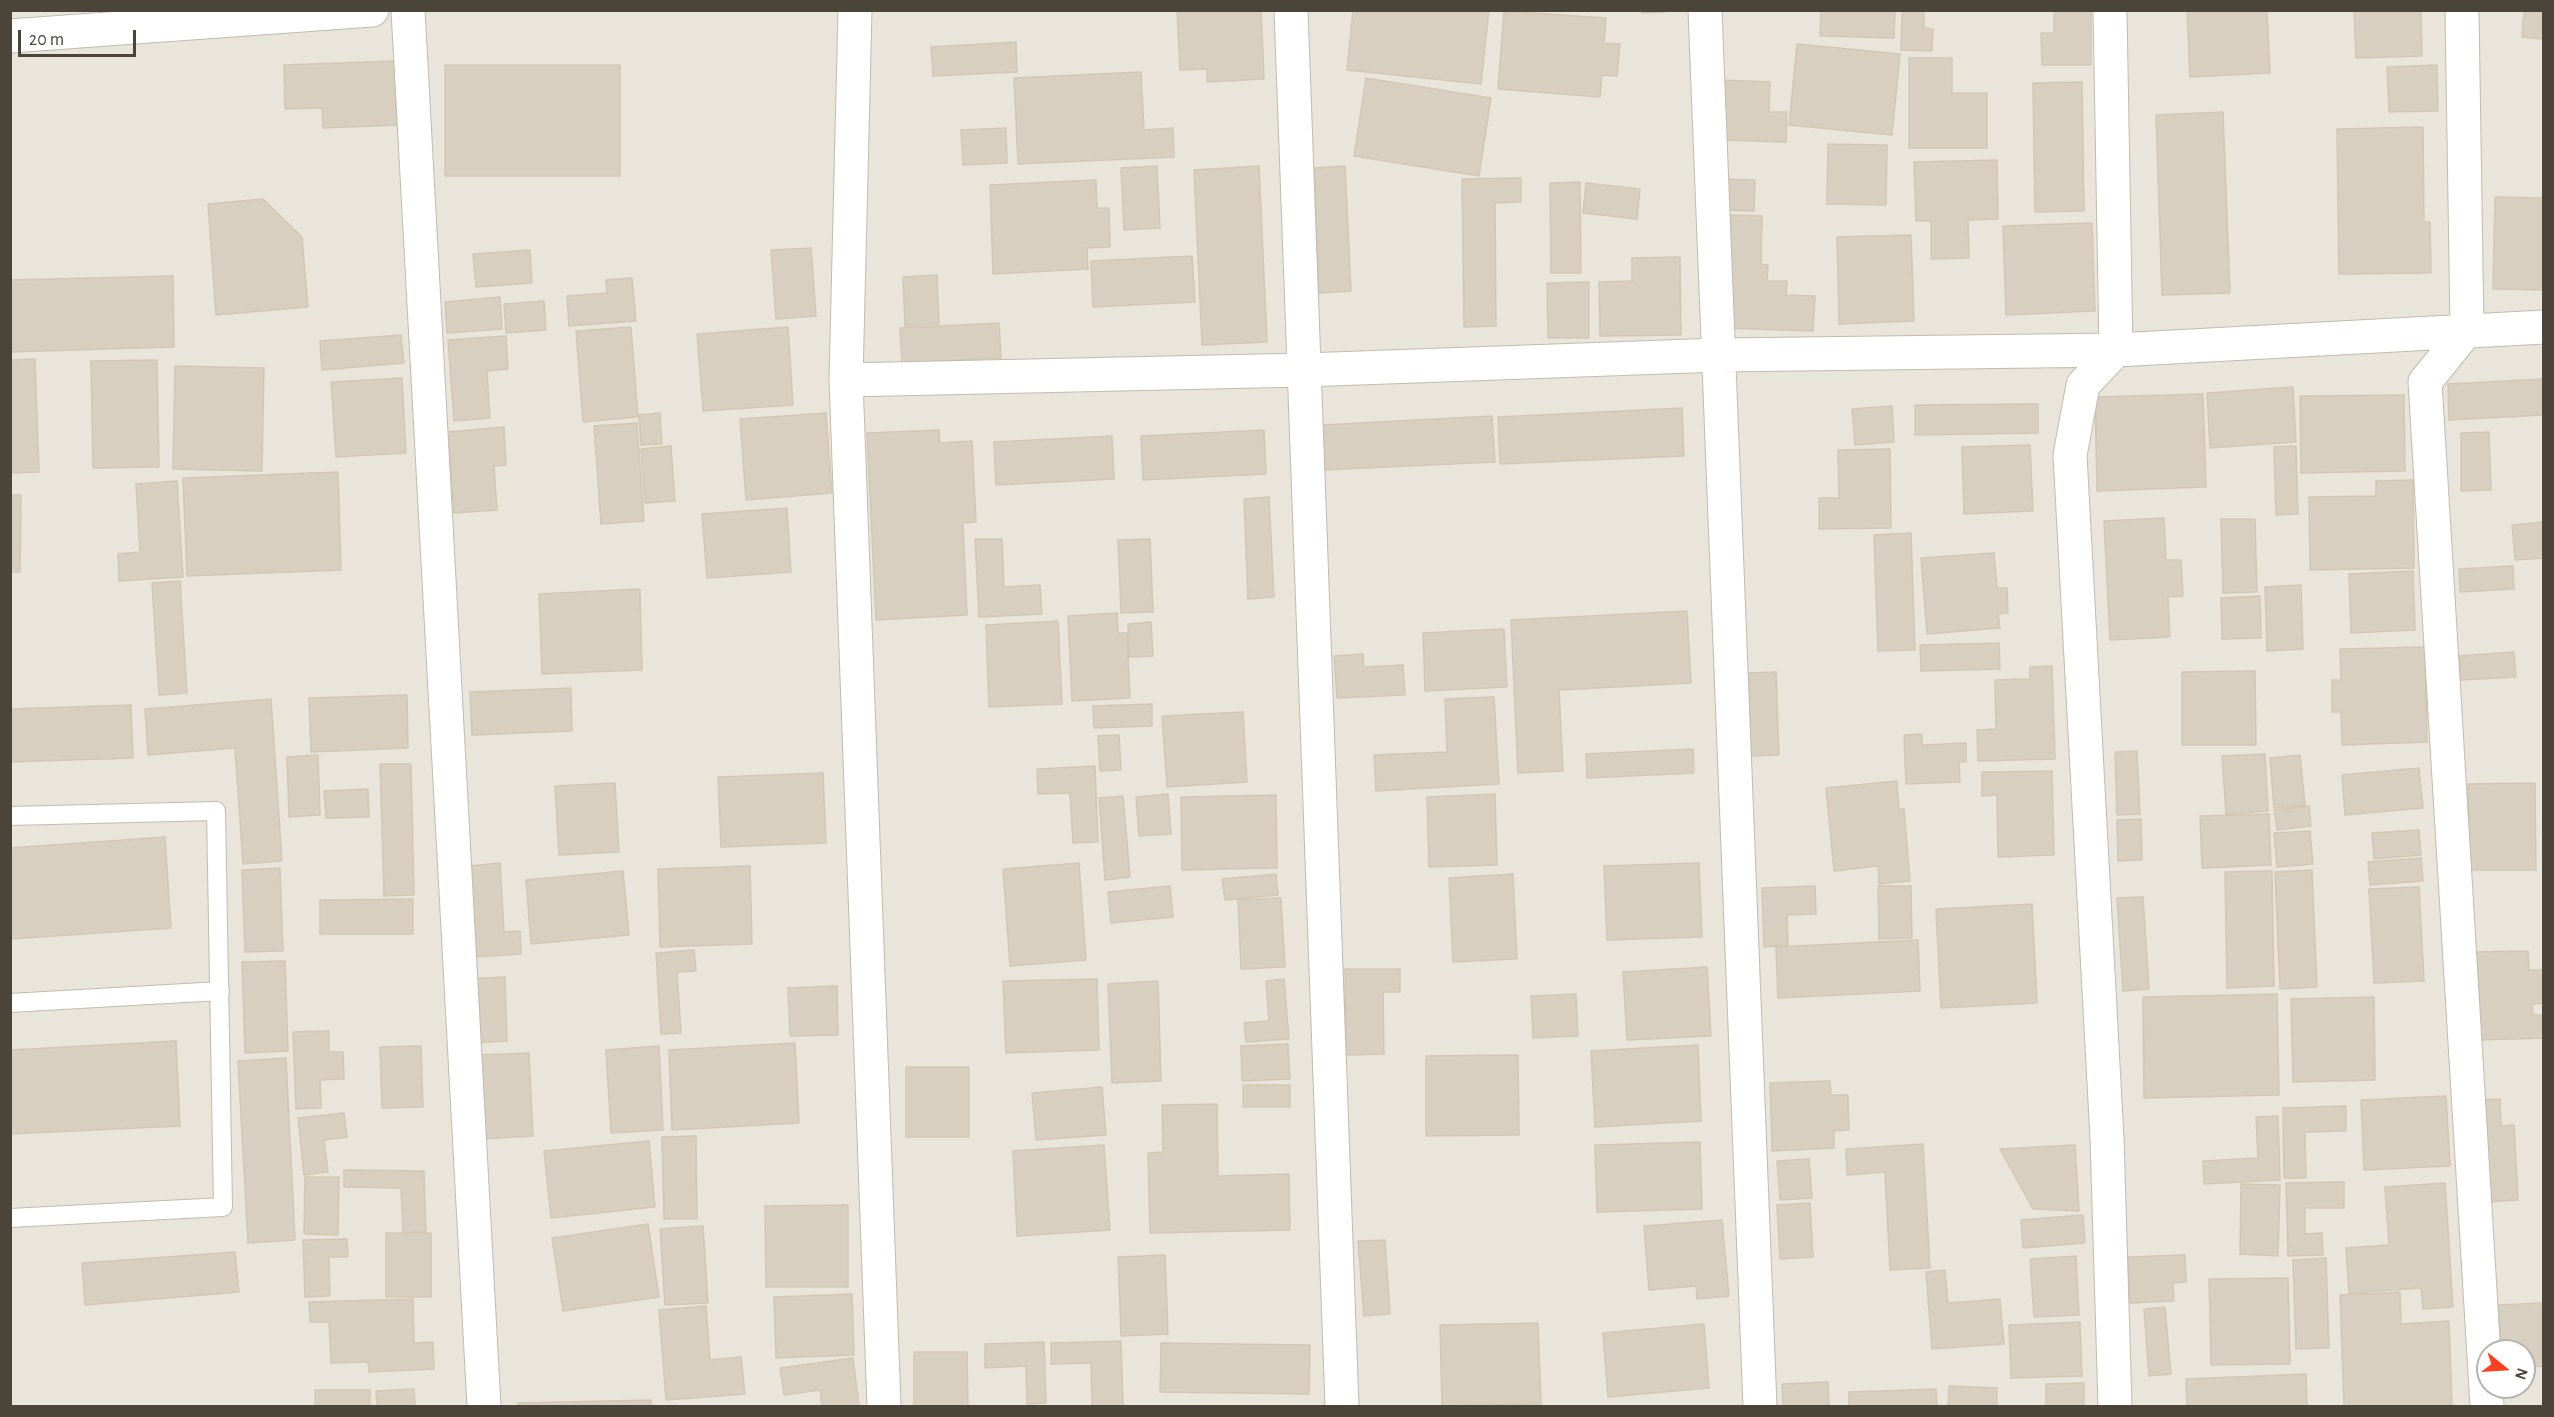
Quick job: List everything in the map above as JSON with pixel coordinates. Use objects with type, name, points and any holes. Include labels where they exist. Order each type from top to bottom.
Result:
[{"type":"street","points":[[10,36],[372,10]]},
{"type":"street","points":[[408,10],[484,1407]]},
{"type":"street","points":[[855,10],[846,381],[884,1407]]},
{"type":"street","points":[[1291,10],[1342,1407]]},
{"type":"street","points":[[1705,10],[1760,1407]]},
{"type":"street","points":[[2109,10],[2116,350],[2083,385],[2070,455],[2107,1138],[2115,1407]]},
{"type":"street","points":[[2462,10],[2467,330],[2425,382],[2487,1407]]},
{"type":"street","points":[[846,381],[1304,370],[1720,355],[2116,350],[2544,327]]},
{"type":"lane","points":[[10,816],[216,811],[223,1207],[10,1218]]},
{"type":"lane","points":[[10,1003],[220,991]]},
{"type":"shaded area","points":[[10,11],[2543,11],[2543,1406],[11,1406]]},
{"type":"building","points":[[1177,10],[1261,10],[1264,79],[1207,82],[1207,69],[1180,70]]},
{"type":"building","points":[[1353,10],[1489,10],[1481,84],[1347,70]]},
{"type":"building","points":[[1642,10],[1665,10],[1665,12],[1642,13]]},
{"type":"building","points":[[1821,10],[1895,10],[1894,38],[1820,36]]},
{"type":"building","points":[[1902,10],[1924,11],[1924,28],[1933,29],[1932,51],[1901,50]]},
{"type":"building","points":[[2054,10],[2091,10],[2091,65],[2042,65],[2041,33],[2054,33]]},
{"type":"building","points":[[2187,10],[2267,10],[2270,73],[2190,77]]},
{"type":"building","points":[[2354,10],[2421,10],[2422,56],[2356,58]]},
{"type":"building","points":[[2524,10],[2544,10],[2544,39],[2522,37]]},
{"type":"building","points":[[1504,11],[1606,18],[1604,43],[1620,44],[1617,76],[1602,75],[1600,97],[1498,89]]},
{"type":"building","points":[[1016,42],[1017,72],[933,76],[931,47]]},
{"type":"building","points":[[1797,44],[1900,54],[1892,135],[1789,125]]},
{"type":"building","points":[[1909,58],[1952,58],[1952,93],[1987,93],[1987,148],[1909,148]]},
{"type":"building","points":[[395,61],[397,125],[323,128],[322,108],[285,109],[284,65]]},
{"type":"building","points":[[445,65],[620,65],[620,176],[445,176]]},
{"type":"building","points":[[2437,65],[2438,111],[2389,112],[2387,67]]},
{"type":"building","points":[[1141,72],[1144,130],[1173,128],[1174,157],[1018,164],[1014,78]]},
{"type":"building","points":[[1366,78],[1491,98],[1479,176],[1354,156]]},
{"type":"building","points":[[1722,80],[1770,82],[1769,112],[1787,112],[1786,142],[1720,140]]},
{"type":"building","points":[[2082,82],[2084,211],[2035,212],[2033,83]]},
{"type":"building","points":[[2223,112],[2230,293],[2162,295],[2156,115]]},
{"type":"building","points":[[2423,127],[2424,222],[2430,222],[2431,273],[2339,274],[2337,129]]},
{"type":"building","points":[[1006,128],[1007,163],[963,165],[961,130]]},
{"type":"building","points":[[1828,144],[1887,145],[1886,205],[1827,204]]},
{"type":"building","points":[[1997,160],[1998,219],[1968,220],[1969,258],[1931,259],[1931,221],[1916,221],[1914,162]]},
{"type":"building","points":[[1157,166],[1160,228],[1124,230],[1121,168]]},
{"type":"building","points":[[1259,166],[1267,342],[1202,345],[1194,170]]},
{"type":"building","points":[[1345,166],[1351,291],[1319,293],[1314,168]]},
{"type":"building","points":[[1521,178],[1521,202],[1495,203],[1496,326],[1464,327],[1462,179]]},
{"type":"building","points":[[1724,179],[1755,180],[1754,211],[1723,210]]},
{"type":"building","points":[[1096,180],[1097,208],[1109,208],[1110,247],[1087,248],[1088,269],[993,274],[990,185]]},
{"type":"building","points":[[1580,182],[1581,273],[1551,273],[1550,183]]},
{"type":"building","points":[[1586,183],[1640,189],[1637,219],[1583,213]]},
{"type":"building","points":[[2495,197],[2544,198],[2544,290],[2493,289]]},
{"type":"building","points":[[263,199],[302,237],[308,307],[216,315],[208,204]]},
{"type":"building","points":[[1727,215],[1762,216],[1761,264],[1768,265],[1767,281],[1787,281],[1786,295],[1815,296],[1813,331],[1723,328]]},
{"type":"building","points":[[2092,223],[2095,311],[2006,315],[2003,226]]},
{"type":"building","points":[[1911,235],[1914,321],[1839,324],[1837,237]]},
{"type":"building","points":[[811,248],[816,316],[776,319],[771,250]]},
{"type":"building","points":[[530,250],[532,283],[476,287],[473,254]]},
{"type":"building","points":[[1192,256],[1195,302],[1093,307],[1091,261]]},
{"type":"building","points":[[1680,257],[1681,335],[1600,336],[1599,282],[1632,281],[1632,258]]},
{"type":"building","points":[[937,275],[939,324],[905,326],[903,277]]},
{"type":"building","points":[[173,276],[174,347],[10,352],[10,280]]},
{"type":"building","points":[[632,278],[636,321],[569,326],[567,296],[607,293],[606,280]]},
{"type":"building","points":[[1589,282],[1589,338],[1548,338],[1547,283]]},
{"type":"building","points":[[500,297],[502,329],[447,333],[445,302]]},
{"type":"building","points":[[544,301],[546,330],[506,333],[504,304]]},
{"type":"building","points":[[999,323],[1001,358],[902,363],[900,328]]},
{"type":"building","points":[[631,327],[638,417],[583,422],[576,331]]},
{"type":"building","points":[[788,327],[793,405],[703,411],[697,334]]},
{"type":"building","points":[[401,335],[404,363],[322,370],[320,341]]},
{"type":"building","points":[[506,336],[508,369],[487,371],[490,418],[454,421],[448,340]]},
{"type":"building","points":[[35,359],[39,472],[10,473],[10,360]]},
{"type":"building","points":[[157,360],[159,467],[93,468],[91,361]]},
{"type":"building","points":[[175,366],[264,368],[262,471],[173,469]]},
{"type":"building","points":[[402,378],[406,453],[336,457],[331,382]]},
{"type":"building","points":[[2544,379],[2544,415],[2449,420],[2448,384]]},
{"type":"building","points":[[2293,387],[2296,442],[2210,448],[2207,393]]},
{"type":"building","points":[[2203,394],[2206,487],[2097,491],[2095,397]]},
{"type":"building","points":[[2404,395],[2405,471],[2301,473],[2300,396]]},
{"type":"building","points":[[2038,404],[2038,433],[1915,435],[1915,405]]},
{"type":"building","points":[[1892,406],[1894,442],[1855,445],[1852,409]]},
{"type":"building","points":[[1682,408],[1684,456],[1500,464],[1498,417]]},
{"type":"building","points":[[660,413],[662,444],[641,445],[639,415]]},
{"type":"building","points":[[826,413],[832,493],[746,500],[740,419]]},
{"type":"building","points":[[1492,416],[1495,462],[1324,470],[1322,425]]},
{"type":"building","points":[[637,423],[644,521],[601,524],[594,426]]},
{"type":"building","points":[[504,427],[506,465],[494,466],[497,510],[454,513],[448,432]]},
{"type":"building","points":[[939,430],[940,443],[972,441],[976,522],[963,523],[967,615],[876,620],[867,433]]},
{"type":"building","points":[[1264,430],[1266,474],[1143,480],[1141,436]]},
{"type":"building","points":[[2489,432],[2491,490],[2461,491],[2461,433]]},
{"type":"building","points":[[1112,436],[1114,479],[996,485],[994,442]]},
{"type":"building","points":[[2030,445],[2033,511],[1964,514],[1962,447]]},
{"type":"building","points":[[671,446],[675,501],[645,503],[641,449]]},
{"type":"building","points":[[2296,446],[2298,514],[2276,515],[2274,447]]},
{"type":"building","points":[[1890,449],[1891,528],[1819,529],[1819,498],[1839,498],[1838,450]]},
{"type":"building","points":[[338,472],[341,570],[187,576],[183,478]]},
{"type":"building","points":[[2413,480],[2414,568],[2310,570],[2309,497],[2376,496],[2376,481]]},
{"type":"building","points":[[177,481],[183,577],[119,581],[118,554],[140,552],[136,484]]},
{"type":"building","points":[[10,495],[21,495],[20,572],[10,572]]},
{"type":"building","points":[[1269,497],[1274,597],[1248,599],[1244,499]]},
{"type":"building","points":[[787,508],[791,572],[707,578],[702,514]]},
{"type":"building","points":[[2164,518],[2166,560],[2181,560],[2183,596],[2168,597],[2170,637],[2110,640],[2104,521]]},
{"type":"building","points":[[2221,519],[2255,519],[2257,592],[2223,593]]},
{"type":"building","points":[[2544,522],[2544,558],[2515,560],[2512,525]]},
{"type":"building","points":[[1911,533],[1915,650],[1878,651],[1874,535]]},
{"type":"building","points":[[975,539],[1002,539],[1004,587],[1040,585],[1042,614],[979,617]]},
{"type":"building","points":[[1150,539],[1153,612],[1121,613],[1118,540]]},
{"type":"building","points":[[1994,553],[1997,588],[2007,588],[2008,613],[1998,614],[2000,628],[1927,634],[1921,558]]},
{"type":"building","points":[[2513,566],[2514,589],[2460,592],[2459,569]]},
{"type":"building","points":[[2413,571],[2415,630],[2351,633],[2349,574]]},
{"type":"building","points":[[180,581],[187,693],[159,695],[152,583]]},
{"type":"building","points":[[2301,585],[2303,649],[2267,651],[2265,587]]},
{"type":"building","points":[[640,589],[642,670],[542,674],[539,594]]},
{"type":"building","points":[[2260,596],[2261,638],[2222,639],[2221,598]]},
{"type":"building","points":[[1687,611],[1691,683],[1559,690],[1563,771],[1518,773],[1511,620]]},
{"type":"building","points":[[1117,613],[1118,633],[1127,633],[1130,698],[1072,701],[1068,616]]},
{"type":"building","points":[[1058,621],[1062,704],[989,707],[986,625]]},
{"type":"building","points":[[1151,622],[1153,656],[1129,657],[1128,624]]},
{"type":"building","points":[[1504,629],[1507,687],[1425,691],[1423,633]]},
{"type":"building","points":[[1999,643],[2000,669],[1921,671],[1920,645]]},
{"type":"building","points":[[2425,647],[2427,742],[2342,745],[2341,712],[2332,712],[2332,680],[2341,680],[2340,649]]},
{"type":"building","points":[[2514,652],[2516,677],[2461,680],[2459,656]]},
{"type":"building","points":[[1363,654],[1364,667],[1403,665],[1405,695],[1337,698],[1334,656]]},
{"type":"building","points":[[2052,666],[2055,759],[1978,761],[1977,730],[1996,729],[1995,680],[2030,679],[2030,667]]},
{"type":"building","points":[[2255,671],[2256,745],[2182,745],[2182,672]]},
{"type":"building","points":[[1776,672],[1779,755],[1751,756],[1748,673]]},
{"type":"building","points":[[571,688],[572,731],[472,735],[470,692]]},
{"type":"building","points":[[407,695],[408,748],[311,752],[309,698]]},
{"type":"building","points":[[1494,697],[1499,784],[1376,791],[1374,755],[1447,752],[1445,699]]},
{"type":"building","points":[[271,699],[282,861],[243,864],[235,748],[148,755],[145,709]]},
{"type":"building","points":[[1152,704],[1152,726],[1094,728],[1093,706]]},
{"type":"building","points":[[131,705],[133,758],[10,762],[10,709]]},
{"type":"building","points":[[1243,712],[1247,782],[1167,787],[1162,716]]},
{"type":"building","points":[[1922,734],[1922,745],[1966,743],[1966,762],[1959,762],[1960,782],[1906,784],[1904,735]]},
{"type":"building","points":[[1119,735],[1121,770],[1100,771],[1098,736]]},
{"type":"building","points":[[1693,749],[1694,773],[1587,778],[1586,754]]},
{"type":"building","points":[[2137,751],[2140,814],[2117,815],[2115,752]]},
{"type":"building","points":[[2265,754],[2268,811],[2226,814],[2222,756]]},
{"type":"building","points":[[318,755],[320,815],[289,817],[287,757]]},
{"type":"building","points":[[2300,755],[2305,805],[2274,808],[2270,758]]},
{"type":"building","points":[[380,764],[411,764],[414,895],[384,896]]},
{"type":"building","points":[[1095,766],[1098,842],[1073,843],[1070,793],[1038,794],[1037,769]]},
{"type":"building","points":[[2419,768],[2423,808],[2345,815],[2342,775]]},
{"type":"building","points":[[2052,771],[2054,855],[1998,857],[1997,795],[1982,796],[1982,772]]},
{"type":"building","points":[[823,773],[826,843],[721,847],[718,777]]},
{"type":"building","points":[[1897,781],[1899,809],[1904,809],[1910,881],[1879,884],[1878,866],[1834,871],[1826,788]]},
{"type":"building","points":[[615,783],[619,852],[559,855],[555,786]]},
{"type":"building","points":[[2535,783],[2536,870],[2469,870],[2468,784]]},
{"type":"building","points":[[368,789],[369,817],[326,818],[324,791]]},
{"type":"building","points":[[1168,794],[1171,834],[1139,836],[1136,797]]},
{"type":"building","points":[[1495,794],[1497,865],[1429,867],[1427,797]]},
{"type":"building","points":[[1276,795],[1277,868],[1182,870],[1181,797]]},
{"type":"building","points":[[1123,796],[1130,877],[1105,880],[1099,798]]},
{"type":"building","points":[[2309,806],[2311,826],[2277,830],[2274,810]]},
{"type":"building","points":[[2269,814],[2271,865],[2202,868],[2200,816]]},
{"type":"building","points":[[2141,819],[2142,860],[2118,861],[2117,820]]},
{"type":"building","points":[[2419,830],[2421,855],[2374,859],[2372,833]]},
{"type":"building","points":[[2310,831],[2313,864],[2277,867],[2274,833]]},
{"type":"building","points":[[165,837],[171,928],[10,939],[10,848]]},
{"type":"building","points":[[2421,858],[2423,881],[2370,885],[2368,862]]},
{"type":"building","points":[[500,863],[504,932],[520,931],[521,954],[475,957],[469,866]]},
{"type":"building","points":[[1079,863],[1086,960],[1010,966],[1003,869]]},
{"type":"building","points":[[1699,863],[1702,937],[1607,940],[1604,866]]},
{"type":"building","points":[[750,866],[752,944],[660,947],[658,869]]},
{"type":"building","points":[[280,868],[283,951],[245,952],[242,870]]},
{"type":"building","points":[[2312,870],[2317,987],[2280,989],[2275,872]]},
{"type":"building","points":[[623,871],[629,935],[531,944],[526,880]]},
{"type":"building","points":[[2272,871],[2274,986],[2227,988],[2225,872]]},
{"type":"building","points":[[1276,874],[1278,895],[1225,900],[1222,879]]},
{"type":"building","points":[[1513,874],[1517,959],[1453,962],[1449,878]]},
{"type":"building","points":[[1170,886],[1173,917],[1111,923],[1108,892]]},
{"type":"building","points":[[1815,886],[1816,914],[1787,915],[1788,945],[1764,947],[1762,888]]},
{"type":"building","points":[[1878,886],[1911,886],[1912,938],[1879,939]]},
{"type":"building","points":[[2419,887],[2424,981],[2374,983],[2369,889]]},
{"type":"building","points":[[2143,897],[2149,989],[2123,991],[2117,898]]},
{"type":"building","points":[[1281,898],[1285,967],[1241,969],[1238,900]]},
{"type":"building","points":[[413,899],[413,934],[320,934],[320,900]]},
{"type":"building","points":[[2032,904],[2037,1003],[1941,1008],[1936,909]]},
{"type":"building","points":[[1918,940],[1920,991],[1778,998],[1776,947]]},
{"type":"building","points":[[694,950],[696,971],[677,972],[681,1033],[661,1034],[656,953]]},
{"type":"building","points":[[2528,951],[2529,970],[2544,970],[2544,1003],[2532,1004],[2533,1015],[2544,1015],[2544,1038],[2478,1040],[2475,952]]},
{"type":"building","points":[[285,961],[288,1051],[245,1053],[242,962]]},
{"type":"building","points":[[1707,967],[1711,1036],[1627,1040],[1623,972]]},
{"type":"building","points":[[1345,969],[1400,969],[1400,992],[1383,992],[1384,1054],[1346,1055]]},
{"type":"building","points":[[505,977],[507,1041],[469,1043],[466,979]]},
{"type":"building","points":[[1097,979],[1099,1050],[1006,1053],[1003,981]]},
{"type":"building","points":[[1284,979],[1289,1039],[1246,1042],[1244,1023],[1269,1021],[1266,981]]},
{"type":"building","points":[[1158,981],[1161,1081],[1112,1083],[1108,984]]},
{"type":"building","points":[[837,986],[838,1035],[790,1036],[788,988]]},
{"type":"building","points":[[1576,994],[1578,1036],[1533,1038],[1531,996]]},
{"type":"building","points":[[2277,994],[2279,1095],[2144,1098],[2143,997]]},
{"type":"building","points":[[2374,997],[2375,1080],[2293,1082],[2291,999]]},
{"type":"building","points":[[329,1031],[329,1052],[343,1052],[344,1079],[320,1080],[321,1108],[296,1109],[293,1032]]},
{"type":"building","points":[[176,1041],[180,1126],[10,1134],[10,1050]]},
{"type":"building","points":[[795,1043],[799,1123],[672,1130],[669,1050]]},
{"type":"building","points":[[1288,1044],[1290,1079],[1242,1081],[1241,1046]]},
{"type":"building","points":[[1698,1045],[1701,1121],[1595,1127],[1591,1051]]},
{"type":"building","points":[[421,1046],[423,1107],[382,1108],[380,1047]]},
{"type":"building","points":[[659,1046],[663,1130],[611,1133],[606,1050]]},
{"type":"building","points":[[529,1053],[533,1136],[481,1139],[477,1055]]},
{"type":"building","points":[[1518,1055],[1519,1135],[1426,1136],[1426,1056]]},
{"type":"building","points":[[286,1058],[295,1240],[248,1243],[238,1061]]},
{"type":"building","points":[[906,1067],[969,1067],[969,1137],[906,1137]]},
{"type":"building","points":[[1830,1081],[1831,1095],[1848,1095],[1849,1130],[1834,1131],[1834,1148],[1772,1151],[1770,1083]]},
{"type":"building","points":[[1243,1085],[1290,1085],[1290,1107],[1243,1107]]},
{"type":"building","points":[[1102,1087],[1106,1135],[1036,1140],[1032,1093]]},
{"type":"building","points":[[2446,1096],[2450,1166],[2364,1170],[2361,1100]]},
{"type":"building","points":[[2500,1099],[2501,1126],[2514,1125],[2518,1200],[2485,1202],[2479,1100]]},
{"type":"building","points":[[1217,1104],[1218,1176],[1289,1174],[1290,1230],[1150,1233],[1148,1153],[1163,1152],[1162,1105]]},
{"type":"building","points":[[2346,1106],[2346,1131],[2305,1132],[2306,1178],[2284,1178],[2283,1108]]},
{"type":"building","points":[[344,1113],[347,1137],[324,1140],[328,1172],[304,1175],[298,1118]]},
{"type":"building","points":[[2278,1116],[2280,1180],[2204,1184],[2203,1161],[2258,1158],[2256,1117]]},
{"type":"building","points":[[696,1136],[697,1219],[664,1219],[662,1137]]},
{"type":"building","points":[[649,1141],[655,1207],[551,1218],[544,1151]]},
{"type":"building","points":[[1700,1142],[1702,1209],[1597,1212],[1595,1145]]},
{"type":"building","points":[[1923,1144],[1930,1268],[1890,1270],[1885,1172],[1847,1175],[1846,1149]]},
{"type":"building","points":[[1104,1145],[1110,1230],[1017,1236],[1013,1151]]},
{"type":"building","points":[[2075,1145],[2079,1211],[2033,1209],[2000,1149]]},
{"type":"building","points":[[1809,1159],[1812,1198],[1780,1200],[1777,1161]]},
{"type":"building","points":[[344,1170],[424,1171],[426,1232],[403,1233],[401,1188],[344,1187]]},
{"type":"building","points":[[305,1177],[339,1177],[338,1235],[304,1234]]},
{"type":"building","points":[[2344,1182],[2344,1208],[2305,1208],[2305,1234],[2322,1233],[2323,1255],[2288,1256],[2286,1183]]},
{"type":"building","points":[[2445,1183],[2453,1307],[2423,1309],[2421,1288],[2349,1293],[2346,1248],[2389,1245],[2385,1187]]},
{"type":"building","points":[[2241,1184],[2280,1185],[2278,1256],[2240,1254]]},
{"type":"building","points":[[1810,1203],[1813,1257],[1780,1259],[1777,1205]]},
{"type":"building","points":[[848,1205],[848,1287],[766,1287],[765,1206]]},
{"type":"building","points":[[2083,1215],[2085,1243],[2023,1248],[2021,1220]]},
{"type":"building","points":[[1722,1220],[1729,1296],[1697,1299],[1696,1286],[1649,1290],[1644,1226]]},
{"type":"building","points":[[648,1224],[659,1297],[563,1311],[552,1238]]},
{"type":"building","points":[[703,1226],[708,1303],[665,1305],[660,1229]]},
{"type":"building","points":[[386,1233],[431,1233],[431,1297],[386,1297]]},
{"type":"building","points":[[347,1239],[348,1257],[329,1257],[330,1296],[305,1297],[303,1240]]},
{"type":"building","points":[[1385,1240],[1390,1314],[1364,1316],[1358,1241]]},
{"type":"building","points":[[235,1252],[239,1292],[85,1305],[82,1263]]},
{"type":"building","points":[[1165,1255],[1168,1334],[1121,1336],[1118,1257]]},
{"type":"building","points":[[2185,1255],[2186,1282],[2173,1283],[2174,1301],[2130,1303],[2128,1257]]},
{"type":"building","points":[[2076,1256],[2079,1315],[2034,1317],[2030,1259]]},
{"type":"building","points":[[2326,1258],[2329,1348],[2296,1349],[2293,1260]]},
{"type":"building","points":[[1945,1270],[1948,1303],[2000,1299],[2004,1344],[1932,1349],[1926,1272]]},
{"type":"building","points":[[2288,1278],[2290,1364],[2211,1365],[2209,1279]]},
{"type":"building","points":[[2400,1292],[2401,1324],[2449,1321],[2452,1406],[2344,1406],[2340,1295]]},
{"type":"building","points":[[852,1294],[854,1355],[776,1358],[774,1297]]},
{"type":"building","points":[[413,1299],[414,1343],[433,1342],[434,1369],[369,1372],[368,1362],[331,1363],[329,1322],[310,1322],[309,1302]]},
{"type":"building","points":[[2544,1303],[2544,1366],[2536,1366],[2536,1339],[2500,1339],[2498,1305]]},
{"type":"building","points":[[706,1306],[710,1360],[741,1357],[745,1394],[666,1400],[659,1310]]},
{"type":"building","points":[[2165,1307],[2171,1374],[2149,1376],[2144,1309]]},
{"type":"building","points":[[2080,1322],[2082,1376],[2011,1378],[2009,1325]]},
{"type":"building","points":[[1538,1323],[1541,1404],[1442,1406],[1440,1325]]},
{"type":"building","points":[[1704,1324],[1709,1388],[1608,1397],[1603,1333]]},
{"type":"building","points":[[1121,1341],[1123,1406],[1092,1406],[1091,1363],[1051,1364],[1051,1343]]},
{"type":"building","points":[[1044,1342],[1046,1403],[1027,1404],[1026,1366],[985,1368],[985,1344]]},
{"type":"building","points":[[1161,1343],[1310,1345],[1309,1394],[1160,1392]]},
{"type":"building","points":[[914,1352],[967,1352],[968,1406],[914,1406]]},
{"type":"building","points":[[853,1358],[859,1406],[822,1406],[820,1390],[784,1395],[780,1368]]},
{"type":"building","points":[[2306,1374],[2307,1406],[2187,1406],[2186,1379]]},
{"type":"building","points":[[1828,1382],[1829,1406],[1783,1406],[1782,1384]]},
{"type":"building","points":[[2084,1383],[2084,1406],[2046,1406],[2046,1384]]},
{"type":"building","points":[[1949,1386],[1997,1388],[1997,1406],[1948,1406]]},
{"type":"building","points":[[414,1389],[415,1406],[377,1406],[376,1391]]},
{"type":"building","points":[[1936,1389],[1937,1406],[1849,1406],[1849,1392]]},
{"type":"building","points":[[315,1390],[370,1390],[370,1406],[315,1406]]},
{"type":"building","points":[[651,1400],[651,1406],[518,1406],[518,1403]]}]
